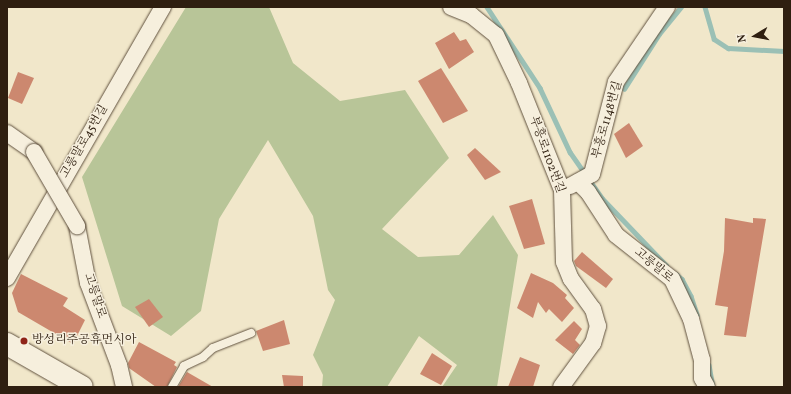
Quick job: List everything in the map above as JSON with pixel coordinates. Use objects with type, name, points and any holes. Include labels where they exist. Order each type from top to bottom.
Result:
[{"type":"street","name":"고릉말로45번길","points":[[7,278],[163,7]]},
{"type":"street","name":"부흥로1102번길","points":[[451,7],[471,14],[496,35],[519,83],[562,190],[564,262],[571,279],[592,309],[598,326],[593,343],[561,387]]},
{"type":"street","name":"부흥로1148번길","points":[[585,178],[616,82],[667,7]]},
{"type":"street","name":"고릉말로","points":[[7,133],[34,152],[77,226],[88,283],[126,385]]},
{"type":"street","points":[[562,190],[585,178]]},
{"type":"street","name":"고릉말로","points":[[585,178],[588,192],[616,235],[672,279],[691,319],[702,360],[702,378],[706,386]]},
{"type":"street","points":[[7,344],[82,387]]},
{"type":"lane","points":[[172,387],[184,366],[203,358],[213,348],[251,333]]},
{"type":"green space","points":[[186,7],[269,7],[293,63],[340,101],[405,90],[449,158],[382,229],[418,257],[459,255],[493,215],[518,255],[497,387],[442,387],[457,365],[419,336],[387,387],[322,387],[323,375],[313,355],[335,300],[328,290],[313,216],[268,140],[219,219],[201,311],[171,336],[122,306],[82,177]]},
{"type":"building","points":[[454,32],[460,41],[466,39],[474,52],[449,69],[435,43]]},
{"type":"building","points":[[441,68],[468,111],[443,123],[418,81]]},
{"type":"building","points":[[18,72],[34,78],[22,104],[8,98]]},
{"type":"building","points":[[629,123],[643,146],[626,158],[614,134]]},
{"type":"building","points":[[475,148],[501,172],[485,180],[467,155]]},
{"type":"building","points":[[532,199],[545,244],[524,249],[509,206]]},
{"type":"building","points":[[725,218],[753,223],[753,218],[766,219],[746,337],[724,335],[728,307],[715,305],[724,251]]},
{"type":"building","points":[[582,252],[613,279],[606,288],[576,266],[574,261]]},
{"type":"building","points":[[531,273],[553,283],[567,295],[565,298],[574,308],[562,322],[549,309],[546,313],[538,302],[533,318],[517,308]]},
{"type":"building","points":[[21,274],[68,298],[63,306],[85,320],[73,344],[18,312],[12,293]]},
{"type":"building","points":[[149,299],[163,317],[149,327],[135,307]]},
{"type":"building","points":[[284,320],[290,344],[263,351],[256,331]]},
{"type":"building","points":[[574,321],[582,329],[575,340],[580,345],[573,354],[555,340]]},
{"type":"building","points":[[139,342],[176,362],[174,365],[177,367],[167,387],[156,387],[129,368],[128,363]]},
{"type":"building","points":[[432,353],[452,366],[441,385],[420,374]]},
{"type":"building","points":[[520,357],[540,365],[533,387],[508,387]]},
{"type":"building","points":[[187,372],[213,387],[178,387]]},
{"type":"building","points":[[282,375],[303,376],[303,387],[284,387]]},
{"type":"waterway","points":[[487,7],[540,88],[570,152],[602,198],[666,265]]},
{"type":"waterway","points":[[624,89],[659,34],[681,7]]},
{"type":"waterway","points":[[705,7],[714,39],[728,48],[784,51]]},
{"type":"waterway","points":[[676,274],[682,279],[691,296],[697,315]]},
{"type":"waterway","points":[[709,365],[713,387]]},
{"type":"place","name":"방성리주공휴먼시아","points":[[24,341]]}]
